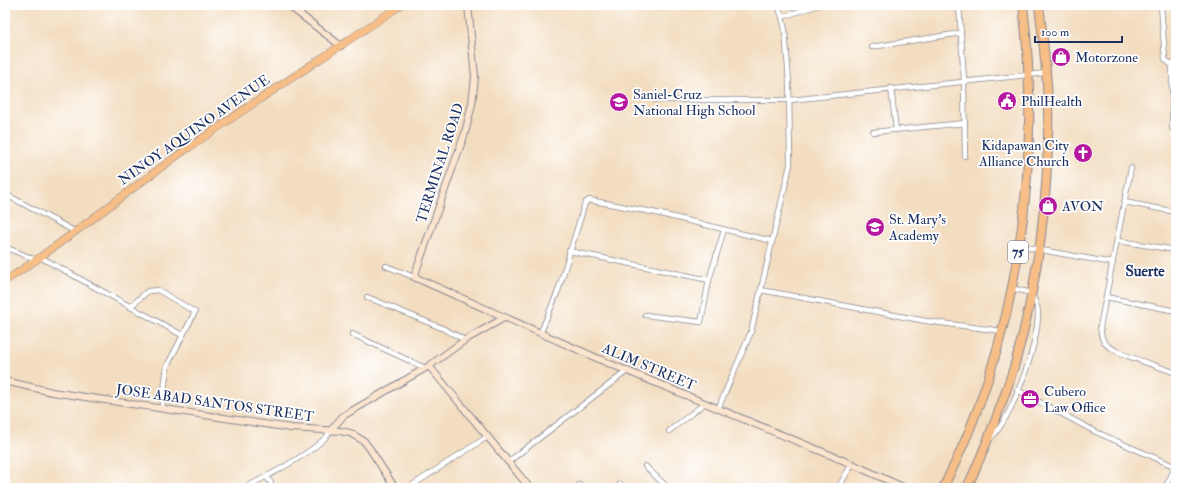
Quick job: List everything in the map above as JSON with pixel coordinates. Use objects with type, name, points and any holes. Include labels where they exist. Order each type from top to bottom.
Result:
[{"type":"highway","name":"75","points":[[943,488],[969,434],[984,392],[1002,331],[1019,246],[1030,137],[1030,75],[1023,5]]},
{"type":"highway","name":"75","points":[[968,488],[988,440],[1014,368],[1031,294],[1038,249],[1047,144],[1046,73],[1039,5]]},
{"type":"main road","name":"NINOY AQUINO AVENUE","points":[[5,281],[38,259],[185,150],[401,5]]},
{"type":"street","points":[[288,5],[341,46]]},
{"type":"street","name":"TERMINAL ROAD","points":[[414,277],[465,132],[472,104],[475,77],[468,5]]},
{"type":"street","points":[[718,409],[751,332],[790,165],[790,100],[785,30],[778,5]]},
{"type":"street","points":[[782,17],[818,5]]},
{"type":"street","points":[[959,5],[964,80],[966,156]]},
{"type":"street","points":[[1161,5],[1165,59],[1174,63],[1172,128]]},
{"type":"street","points":[[872,47],[961,33]]},
{"type":"street","points":[[655,100],[790,100],[964,80],[1046,73]]},
{"type":"street","points":[[891,88],[896,130]]},
{"type":"street","points":[[873,132],[965,123]]},
{"type":"street","points":[[1131,168],[1118,241],[1100,327],[1104,342],[1124,354],[1176,373]]},
{"type":"street","points":[[5,194],[74,231]]},
{"type":"street","points":[[540,334],[558,291],[569,251],[585,203],[589,200],[652,212],[772,241]]},
{"type":"street","points":[[1124,202],[1176,212]]},
{"type":"street","points":[[645,315],[702,322],[710,280],[724,230]]},
{"type":"street","points":[[1118,241],[1176,250]]},
{"type":"street","points":[[5,246],[38,259],[182,335]]},
{"type":"street","points":[[1019,246],[1113,263]]},
{"type":"street","points":[[569,251],[710,280]]},
{"type":"street","name":"ALIM STREET","points":[[386,266],[414,277],[540,334],[852,464],[904,488]]},
{"type":"street","points":[[988,440],[1001,426],[1018,390],[1029,357],[1038,320],[1037,303],[1031,294],[1011,288]]},
{"type":"street","points":[[130,307],[148,291],[158,290],[195,311],[195,314],[182,335],[167,366],[162,407]]},
{"type":"street","points":[[761,290],[926,321],[1002,331]]},
{"type":"street","points":[[367,297],[444,329],[465,340]]},
{"type":"street","points":[[1106,297],[1176,311]]},
{"type":"street","points":[[244,488],[267,477],[322,442],[343,416],[427,367],[465,340],[504,318]]},
{"type":"street","points":[[352,334],[427,367],[530,488]]},
{"type":"street","points":[[508,462],[628,371]]},
{"type":"street","name":"JOSE ABAD SANTOS STREET","points":[[5,381],[52,392],[162,407],[304,430],[331,430],[350,433],[364,440],[395,488]]},
{"type":"street","points":[[1018,390],[1096,432],[1176,466],[1165,488]]},
{"type":"street","points":[[669,431],[705,403]]},
{"type":"street","points":[[408,488],[487,437]]},
{"type":"street","points":[[838,488],[852,464]]},
{"type":"street","points":[[645,466],[668,488]]},
{"type":"street","points":[[267,477],[274,488]]},
{"type":"place","name":"Motorzone","points":[[1061,57]]},
{"type":"place","name":"PhilHealth","points":[[1007,101]]},
{"type":"place","name":"Saniel-Cruz National High School","points":[[619,102]]},
{"type":"place","name":"Kidapawan City Alliance Church","points":[[1083,153]]},
{"type":"place","name":"AVON","points":[[1048,206]]},
{"type":"place","name":"St. Mary's Academy","points":[[875,227]]},
{"type":"place","name":"Cubero Law Office","points":[[1030,399]]},
{"type":"district","name":"Suerte","points":[[1145,271]]}]
